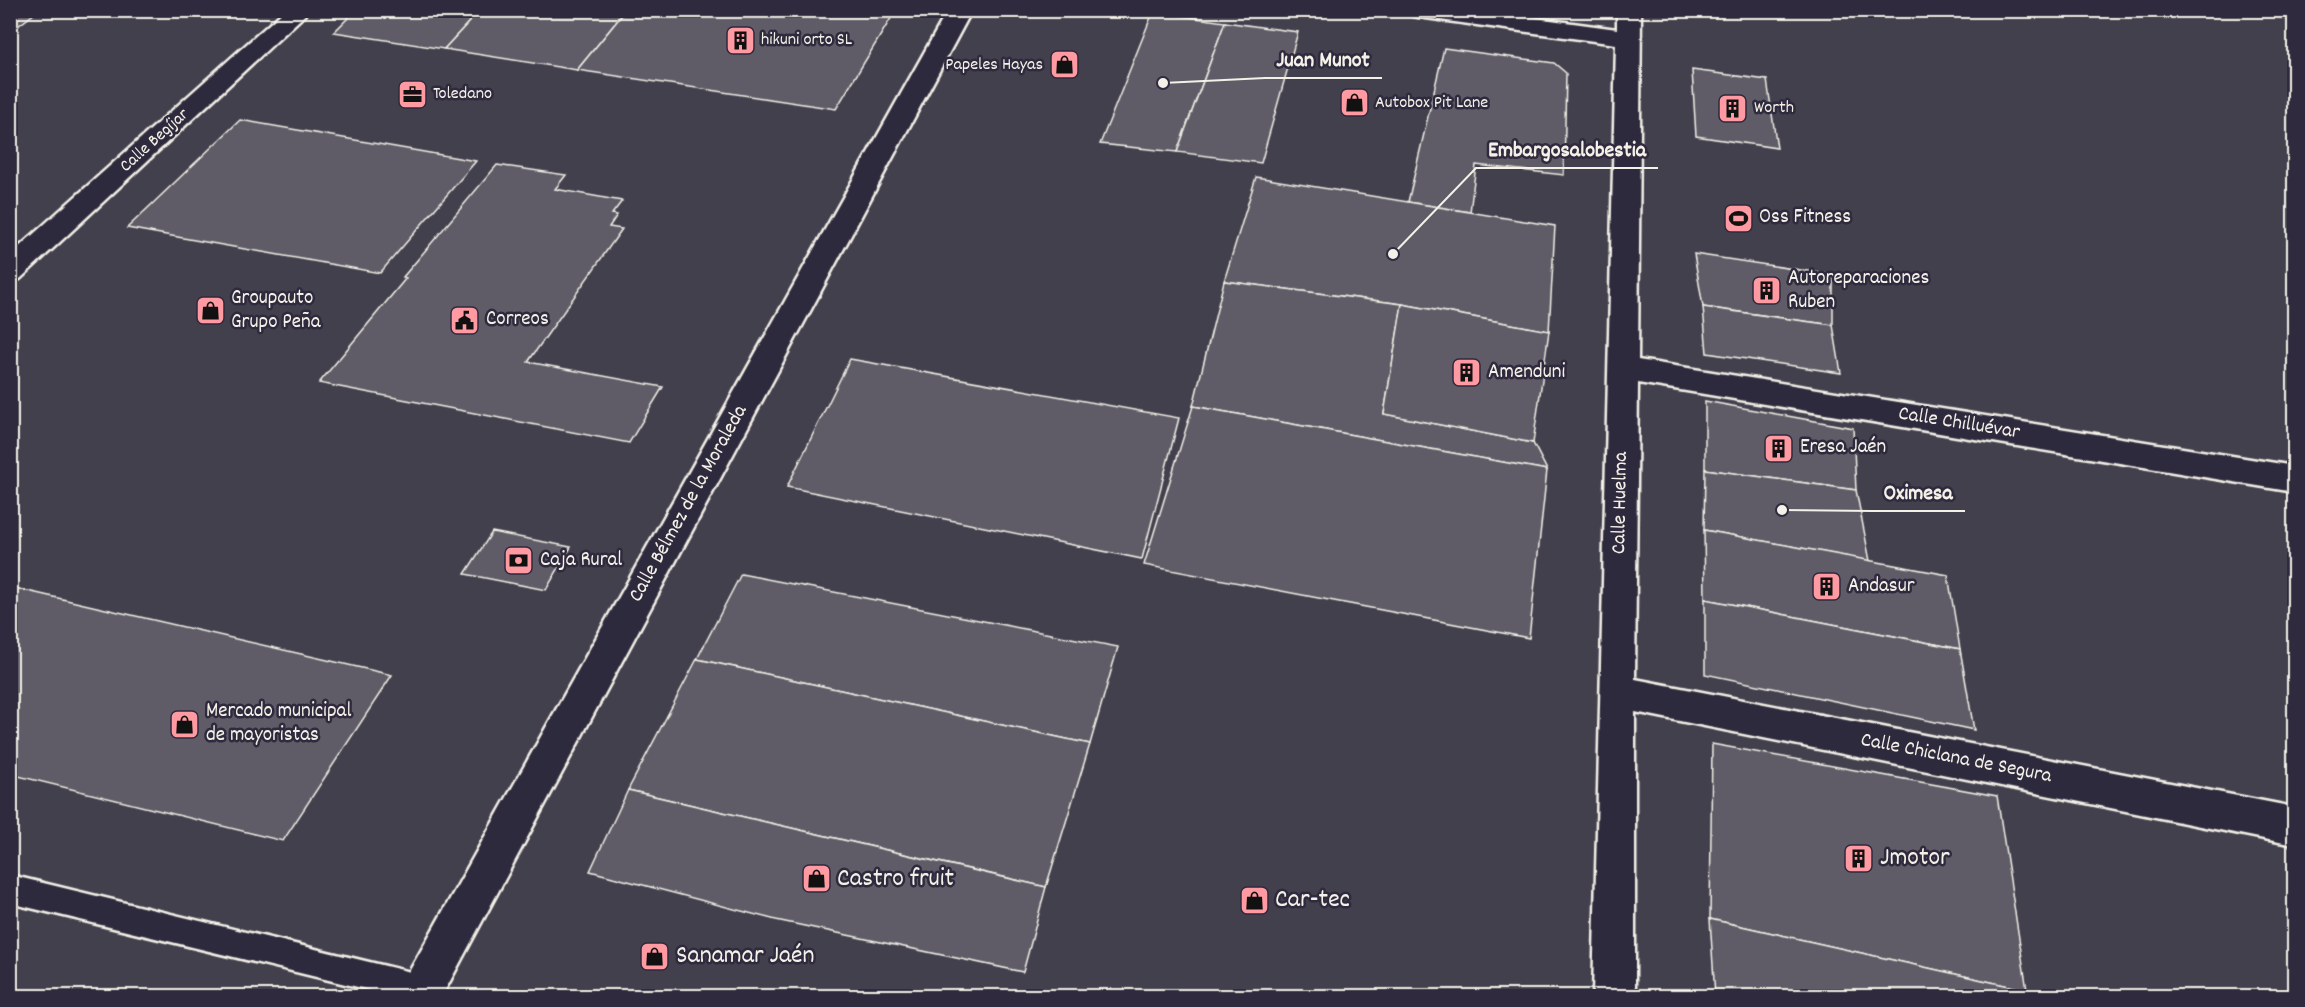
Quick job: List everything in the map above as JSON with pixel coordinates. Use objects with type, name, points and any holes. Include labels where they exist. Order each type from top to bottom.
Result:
[{"type":"street","name":"Calle Begíjar","points":[[10,272],[299,10]]},
{"type":"street","name":"Calle Bélmez de la Moraleda","points":[[421,993],[960,10]]},
{"type":"street","points":[[1418,10],[1629,24]]},
{"type":"street","points":[[2284,10],[2295,12]]},
{"type":"street","name":"Calle Huelma","points":[[1614,996],[1629,24]]},
{"type":"street","name":"Calle Chilluévar","points":[[1624,369],[2295,479]]},
{"type":"street","name":"Calle Chiclana de Segura","points":[[1617,692],[2295,826]]},
{"type":"lane","points":[[10,889],[421,993]]},
{"type":"shaded area","points":[[10,11],[2294,11],[2294,996],[11,996]]},
{"type":"building","points":[[10,10],[39,10],[10,32]]},
{"type":"building","points":[[356,10],[480,10],[444,49],[334,32]]},
{"type":"building","points":[[480,10],[626,10],[577,70],[444,49]]},
{"type":"building","name":"hikuni orto SL","points":[[626,10],[896,10],[836,109],[577,70]]},
{"type":"building","points":[[1153,12],[1225,22],[1177,152],[1100,144]]},
{"type":"building","points":[[1225,22],[1298,32],[1261,163],[1177,152]]},
{"type":"building","points":[[1444,48],[1554,63],[1566,73],[1564,175],[1476,165],[1470,212],[1408,202]]},
{"type":"building","name":"Worth","points":[[1692,70],[1767,80],[1777,148],[1696,136]]},
{"type":"building","points":[[240,120],[476,161],[380,273],[127,228]]},
{"type":"building","name":"Correos","points":[[497,165],[566,175],[555,189],[622,201],[612,214],[617,215],[609,227],[622,229],[528,362],[663,387],[629,443],[319,383],[406,278],[403,277]]},
{"type":"building","points":[[1256,177],[1555,226],[1549,331],[1402,304],[1224,281]]},
{"type":"building","name":"Autoreparaciones Ruben","points":[[1694,254],[1833,275],[1833,325],[1703,307]]},
{"type":"building","points":[[1224,281],[1402,304],[1384,414],[1533,443],[1547,470],[1193,406]]},
{"type":"building","name":"Amenduni","points":[[1402,304],[1549,331],[1533,443],[1384,414]]},
{"type":"building","points":[[1703,307],[1833,325],[1841,373],[1707,353]]},
{"type":"building","points":[[850,359],[1179,418],[1142,559],[787,487]]},
{"type":"building","name":"Eresa Jaén","points":[[1705,401],[1853,428],[1856,490],[1705,469]]},
{"type":"building","points":[[1193,406],[1547,470],[1529,638],[1144,565]]},
{"type":"building","points":[[1705,469],[1856,490],[1870,561],[1704,530]]},
{"type":"building","name":"Andasur","points":[[1704,530],[1948,575],[1960,649],[1705,599]]},
{"type":"building","name":"Caja Rural","points":[[492,532],[571,547],[546,590],[465,574]]},
{"type":"building","points":[[741,574],[1118,647],[1090,744],[697,659]]},
{"type":"building","name":"Mercado municipal de mayoristas","points":[[10,587],[392,675],[283,841],[10,774]]},
{"type":"building","points":[[1705,599],[1960,649],[1974,730],[1705,674]]},
{"type":"building","points":[[697,659],[1090,744],[1046,887],[628,790]]},
{"type":"building","name":"Jmotor","points":[[1712,744],[1997,796],[2027,990],[1710,919]]},
{"type":"building","name":"Castro fruit","points":[[628,790],[1046,887],[1023,972],[776,920],[590,871]]},
{"type":"building","points":[[1710,919],[2027,990],[2028,996],[1715,996]]},
{"type":"place","name":"hikuni orto SL","points":[[740,40]]},
{"type":"place","name":"Papeles Hayas","points":[[1064,65]]},
{"type":"place","name":"Juan Munot","points":[[1163,83]]},
{"type":"place","name":"Toledano","points":[[412,94]]},
{"type":"place","name":"Autobox Pit Lane","points":[[1354,103]]},
{"type":"place","name":"Worth","points":[[1733,108]]},
{"type":"place","name":"Oss Fitness","points":[[1738,218]]},
{"type":"place","name":"Embargosalobestia","points":[[1393,254]]},
{"type":"place","name":"Autoreparaciones Ruben","points":[[1767,291]]},
{"type":"place","name":"Groupauto Grupo Peña","points":[[210,311]]},
{"type":"place","name":"Correos","points":[[465,320]]},
{"type":"place","name":"Amenduni","points":[[1467,373]]},
{"type":"place","name":"Eresa Jaén","points":[[1779,448]]},
{"type":"place","name":"Oximesa","points":[[1782,510]]},
{"type":"place","name":"Caja Rural","points":[[519,561]]},
{"type":"place","name":"Andasur","points":[[1827,587]]},
{"type":"place","name":"Mercado municipal de mayoristas","points":[[185,724]]},
{"type":"place","name":"Jmotor","points":[[1859,858]]},
{"type":"place","name":"Castro fruit","points":[[816,879]]},
{"type":"place","name":"Car-tec","points":[[1254,900]]},
{"type":"place","name":"Sanamar Jaén","points":[[655,956]]}]
